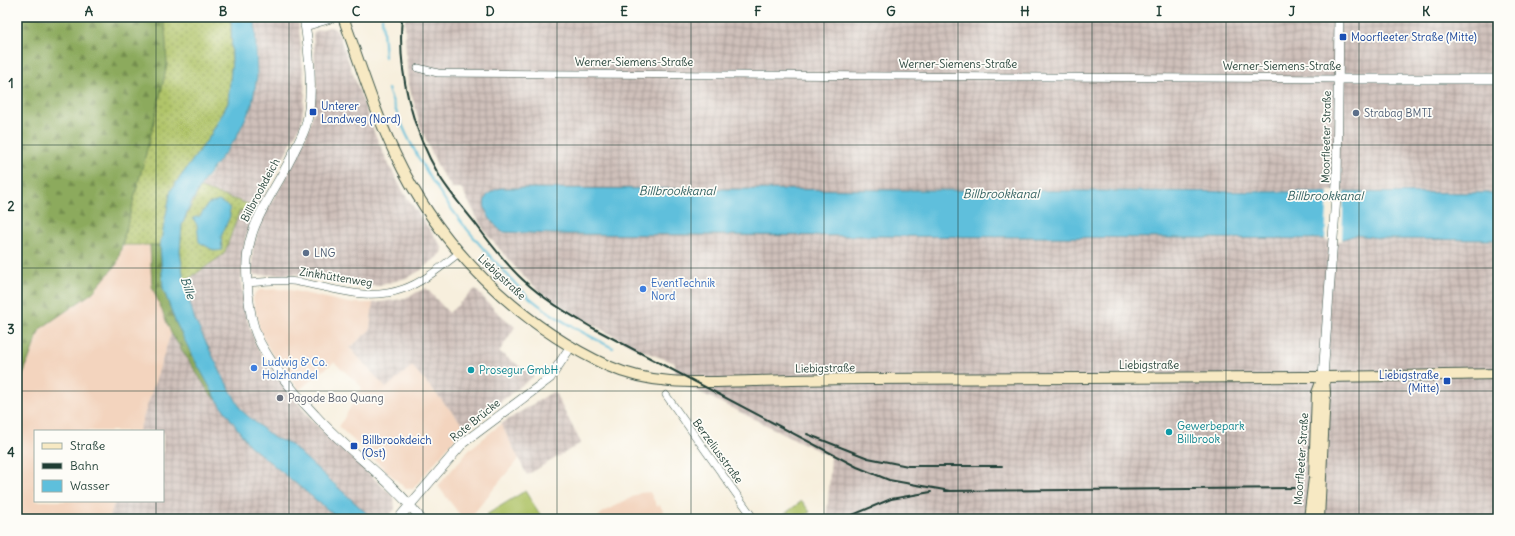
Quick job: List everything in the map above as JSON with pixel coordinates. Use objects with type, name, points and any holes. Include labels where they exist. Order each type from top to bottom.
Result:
[{"type":"main road","name":"Liebigstraße","points":[[343,17],[381,123],[395,155],[422,204],[459,253],[512,305],[571,346],[623,372],[663,381],[1323,377],[1498,374]]},
{"type":"main road","name":"Moorfleeter Straße","points":[[1309,519],[1314,478],[1317,393],[1323,377]]},
{"type":"main road","name":"Moorfleeter Straße","points":[[1319,519],[1325,393],[1323,377]]},
{"type":"street","points":[[305,22],[334,17]]},
{"type":"street","name":"Moorfleeter Straße","points":[[1323,377],[1333,250],[1336,183],[1339,17]]},
{"type":"street","name":"Billbrookdeich","points":[[305,22],[310,97],[305,127],[288,162],[255,222],[249,242],[246,283],[251,315],[262,346],[273,365],[315,416],[410,505],[421,519]]},
{"type":"street","name":"Werner-Siemens-Straße","points":[[418,68],[438,73],[1498,79]]},
{"type":"street","name":"Zinkhüttenweg","points":[[246,283],[285,281],[344,292],[376,295],[403,289],[419,282],[459,253]]},
{"type":"street","name":"Rote Brücke","points":[[398,519],[463,443],[550,378],[571,346]]},
{"type":"street","name":"Berzeliusstraße","points":[[666,394],[754,519]]},
{"type":"shaded area","points":[[255,17],[298,17],[305,94],[301,124],[257,207],[200,188],[236,138],[252,105],[257,77]]},
{"type":"shaded area","points":[[405,17],[1498,17],[1498,193],[501,188],[555,234],[1343,239],[1356,235],[1387,239],[1498,240],[1498,519],[827,519],[831,457],[677,381],[675,363],[638,349],[579,317],[543,294],[521,274],[485,232],[461,188],[452,188],[440,171],[421,129],[408,81]]},
{"type":"shaded area","points":[[330,27],[337,30],[374,132],[389,165],[404,193],[442,247],[441,254],[421,270],[409,277],[378,286],[343,284],[296,274],[254,275],[252,272],[253,247],[262,218],[296,160],[309,128],[314,110],[314,92],[317,90],[313,34],[316,31]]},
{"type":"shaded area","points":[[240,210],[252,217],[245,239],[241,280],[246,316],[257,347],[265,361],[312,421],[394,497],[395,509],[387,519],[373,519],[337,488],[338,486],[312,465],[310,461],[281,440],[274,438],[243,411],[223,377],[195,320],[184,282],[224,254]]},
{"type":"shaded area","points":[[123,245],[150,245],[152,286],[171,333],[139,430],[34,430],[34,502],[115,502],[109,519],[17,518],[17,391],[40,329],[92,293],[117,264]]},
{"type":"shaded area","points":[[426,288],[449,313],[475,289],[496,311],[515,327],[499,352],[534,376],[466,428],[412,366],[386,388],[350,348],[370,330],[373,303],[403,299]]},
{"type":"shaded area","points":[[286,289],[348,303],[373,303],[370,330],[350,348],[412,366],[466,428],[451,443],[413,489],[406,489],[339,427],[362,387],[334,362],[299,390],[270,351],[260,331],[253,299],[255,293],[260,290]]},
{"type":"shaded area","points":[[171,333],[210,394],[217,400],[249,445],[339,519],[109,519],[115,502],[164,502],[164,430],[139,430]]},
{"type":"shaded area","points":[[554,391],[581,443],[527,475],[501,424]]},
{"type":"shaded area","points":[[501,424],[519,458],[469,519],[463,519],[438,486],[469,450]]},
{"type":"shaded area","points":[[650,492],[657,506],[660,505],[667,519],[596,519],[603,512],[640,493]]},
{"type":"green space","points":[[17,17],[161,17],[165,27],[167,65],[153,126],[117,264],[92,293],[40,329],[17,391]]},
{"type":"green space","points":[[161,17],[231,17],[232,60],[228,103],[210,136],[171,190],[160,245],[123,245],[167,65],[165,27]]},
{"type":"green space","points":[[200,188],[257,207],[252,217],[240,210],[224,254],[184,282],[180,251],[182,225]]},
{"type":"green space","points":[[150,245],[160,245],[163,288],[175,321],[217,400],[210,394],[171,333],[152,286]]},
{"type":"green space","points":[[525,491],[543,519],[489,519],[486,515]]},
{"type":"green space","points":[[802,501],[810,512],[800,519],[786,519],[783,515]]},
{"type":"water","points":[[231,17],[255,17],[257,77],[252,105],[236,138],[205,179],[191,203],[182,225],[180,251],[184,282],[195,320],[223,377],[242,411],[274,438],[289,443],[373,519],[339,519],[249,445],[217,400],[193,357],[175,321],[163,288],[160,245],[171,190],[210,136],[228,103],[232,60]]},
{"type":"water","name":"Billbrookkanal","points":[[501,188],[1498,193],[1498,240],[1387,239],[1356,235],[1343,239],[555,234],[502,232],[491,221],[485,208],[487,196],[492,191]]},
{"type":"water","points":[[219,201],[229,207],[230,216],[221,237],[222,250],[215,251],[199,242],[197,225],[193,218],[200,216],[208,204]]},
{"type":"pier","points":[[1328,191],[1344,191],[1342,241],[1325,240]]},
{"type":"waterway","points":[[382,17],[385,57]]},
{"type":"waterway","points":[[388,89],[397,114],[421,163],[451,208],[485,250],[526,295],[549,313],[613,348]]},
{"type":"railway","points":[[402,17],[401,38],[404,79],[414,120],[430,159],[448,189],[491,245],[509,266],[538,293],[591,327],[857,467],[889,480],[950,491]]},
{"type":"railway","points":[[807,434],[868,458],[908,466],[1002,466]]},
{"type":"railway","points":[[945,491],[1297,488]]},
{"type":"railway","points":[[843,519],[891,499],[931,492]]},
{"type":"place","name":"Moorfleeter Straße (Mitte)","points":[[1343,37]]},
{"type":"place","name":"Unterer Landweg (Nord)","points":[[313,112]]},
{"type":"place","name":"Strabag BMTI","points":[[1356,113]]},
{"type":"place","name":"LNG","points":[[306,253]]},
{"type":"place","name":"EventTechnik Nord","points":[[643,289]]},
{"type":"place","name":"Ludwig & Co. Holzhandel","points":[[254,368]]},
{"type":"place","name":"Prosegur GmbH","points":[[471,370]]},
{"type":"place","name":"Liebigstraße (Mitte)","points":[[1447,381]]},
{"type":"place","name":"Pagode Bao Quang","points":[[280,398]]},
{"type":"place","name":"Gewerbepark Billbrook","points":[[1169,432]]},
{"type":"place","name":"Billbrookdeich (Ost)","points":[[354,446]]},
{"type":"water label","name":"Bille","points":[[188,288]]}]
